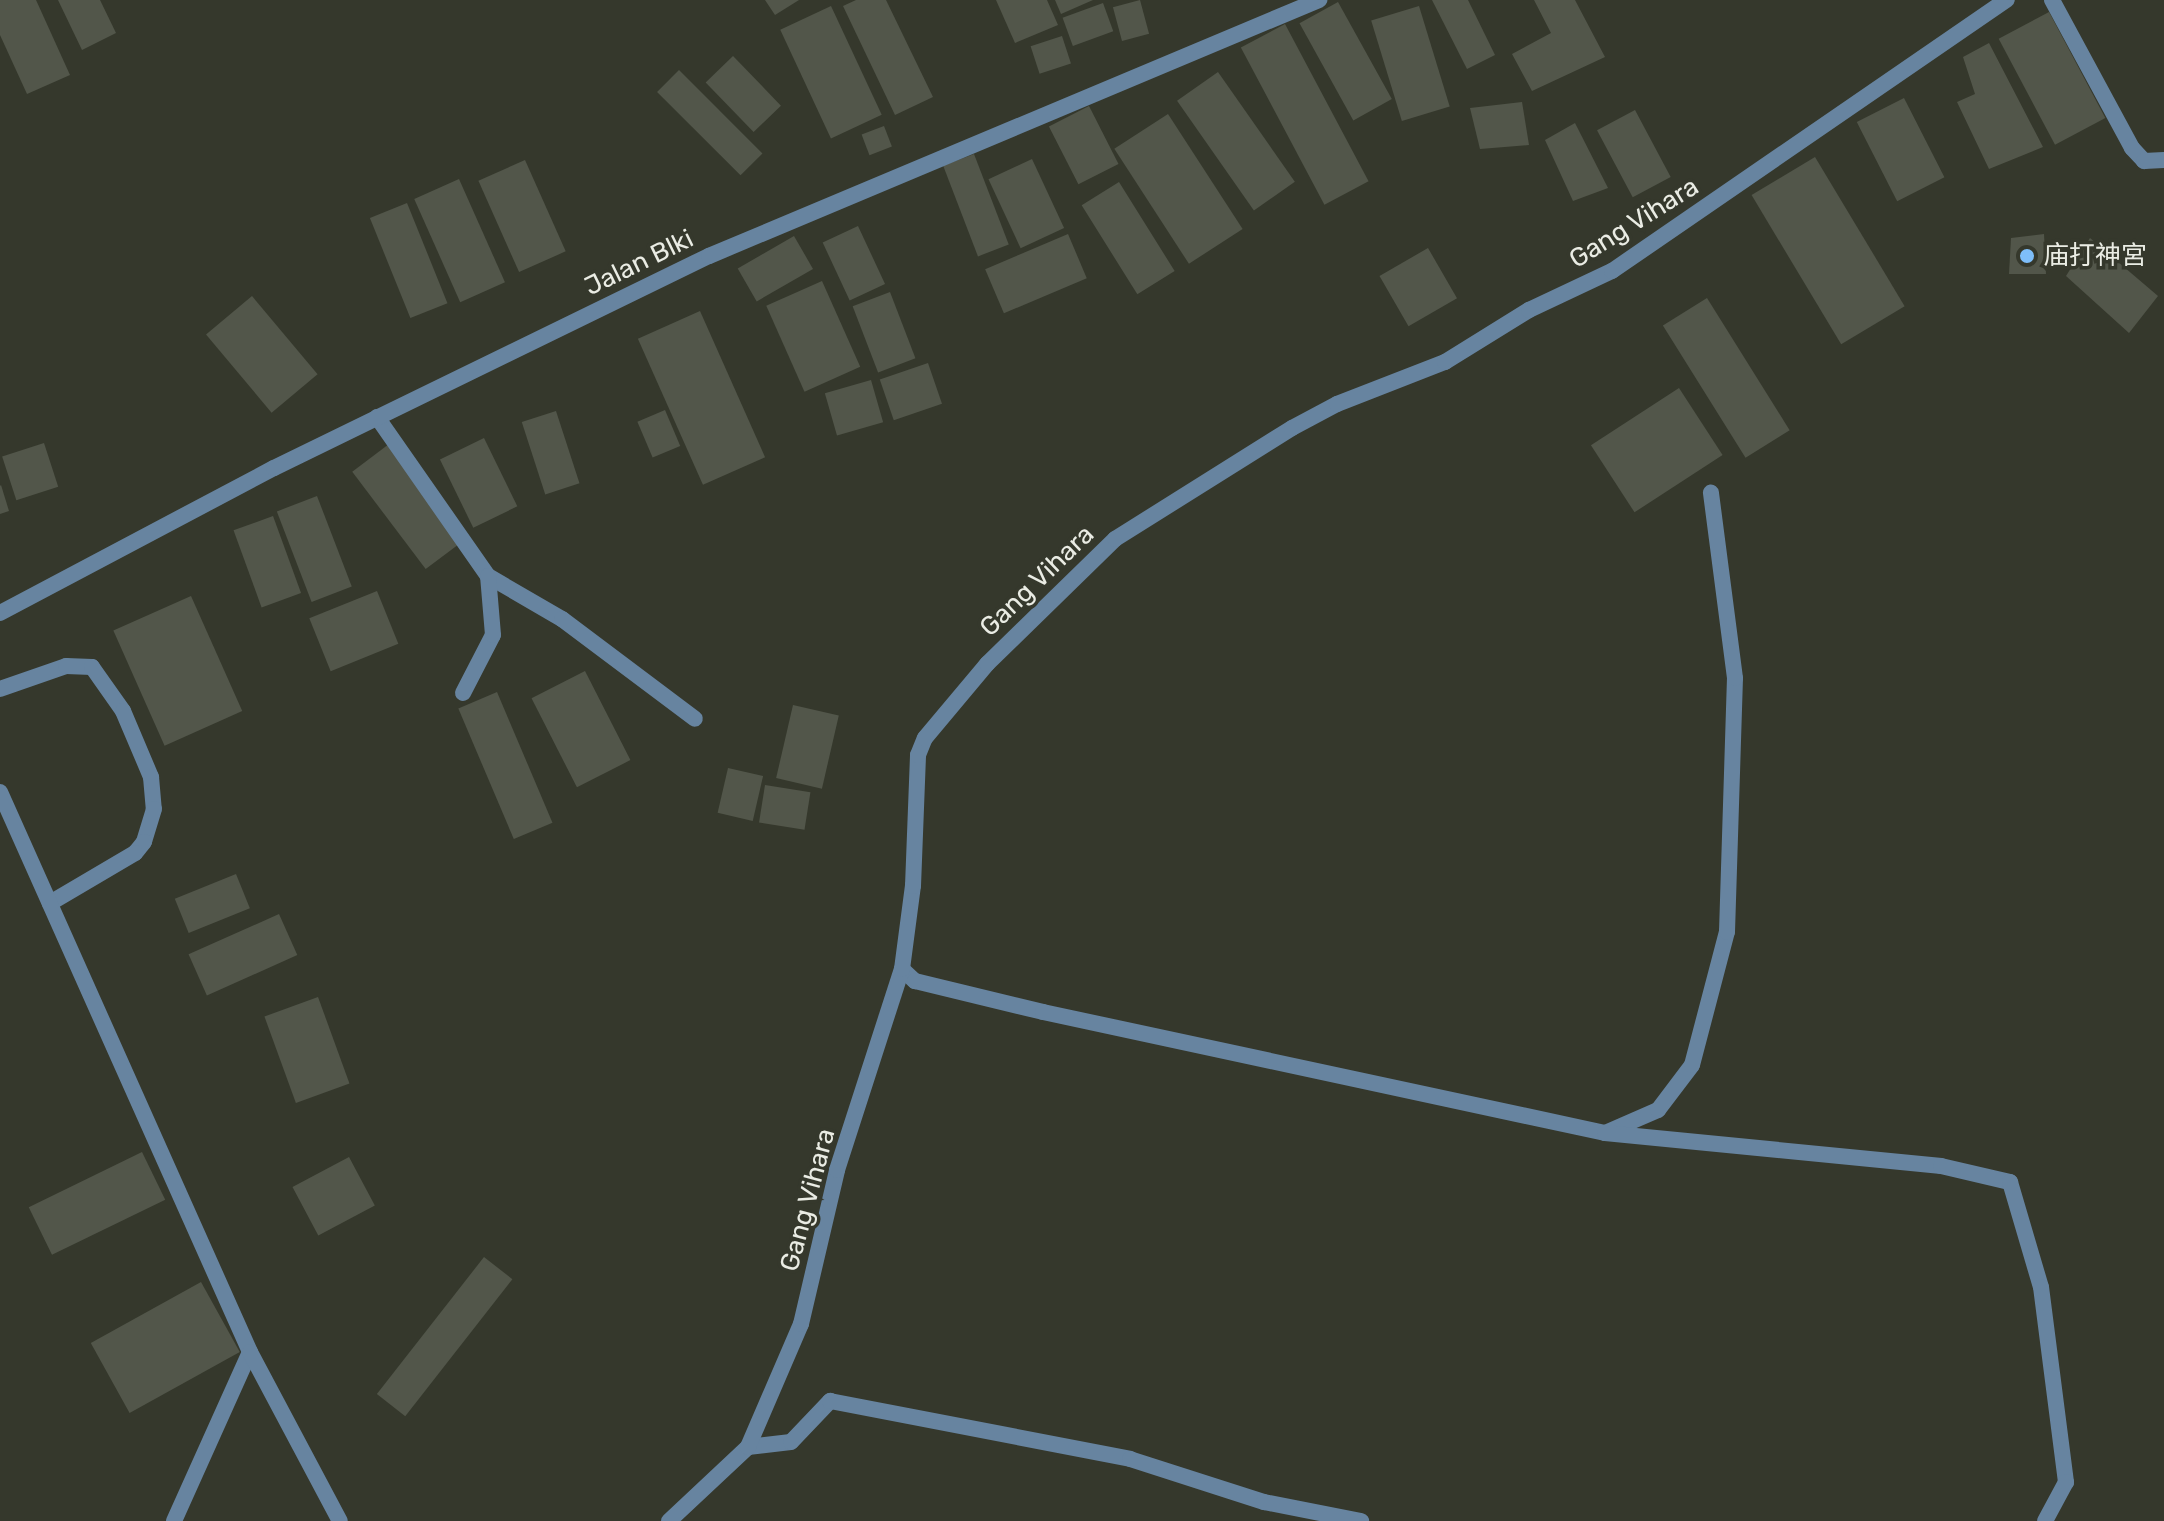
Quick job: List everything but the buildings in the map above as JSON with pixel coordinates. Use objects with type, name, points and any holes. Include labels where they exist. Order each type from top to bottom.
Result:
[{"type":"street","name":"Jalan Blki","points":[[0,613],[377,417],[709,256],[1319,0]]},
{"type":"street","name":"Gang Vihara","points":[[669,1521],[748,1447],[801,1324],[837,1170],[902,969],[913,886],[914,778],[925,738],[987,664],[1086,562],[1115,539],[1292,428],[1337,404],[1445,362],[1529,310],[1612,271],[2007,0]]},
{"type":"street","points":[[2052,0],[2132,148],[2144,161],[2164,160]]},
{"type":"street","points":[[377,417],[488,576],[562,619],[695,719]]},
{"type":"street","points":[[1605,1133],[1658,1110],[1692,1065],[1727,932],[1734,837],[1735,667],[1711,493]]},
{"type":"street","points":[[463,693],[493,635],[488,576]]},
{"type":"street","points":[[0,689],[66,666],[92,667],[123,711],[151,777],[154,809],[144,842],[135,853],[50,903]]},
{"type":"street","points":[[0,792],[250,1352],[340,1521]]},
{"type":"street","points":[[902,969],[915,981],[1043,1012],[1605,1133],[1941,1166],[2010,1182],[2041,1287],[2066,1482],[2045,1521]]},
{"type":"street","points":[[174,1521],[250,1352]]},
{"type":"street","points":[[748,1447],[791,1442],[830,1401],[1130,1459],[1264,1502],[1361,1521]]},
{"type":"place","name":"庙打神宮","points":[[2027,256]]}]
